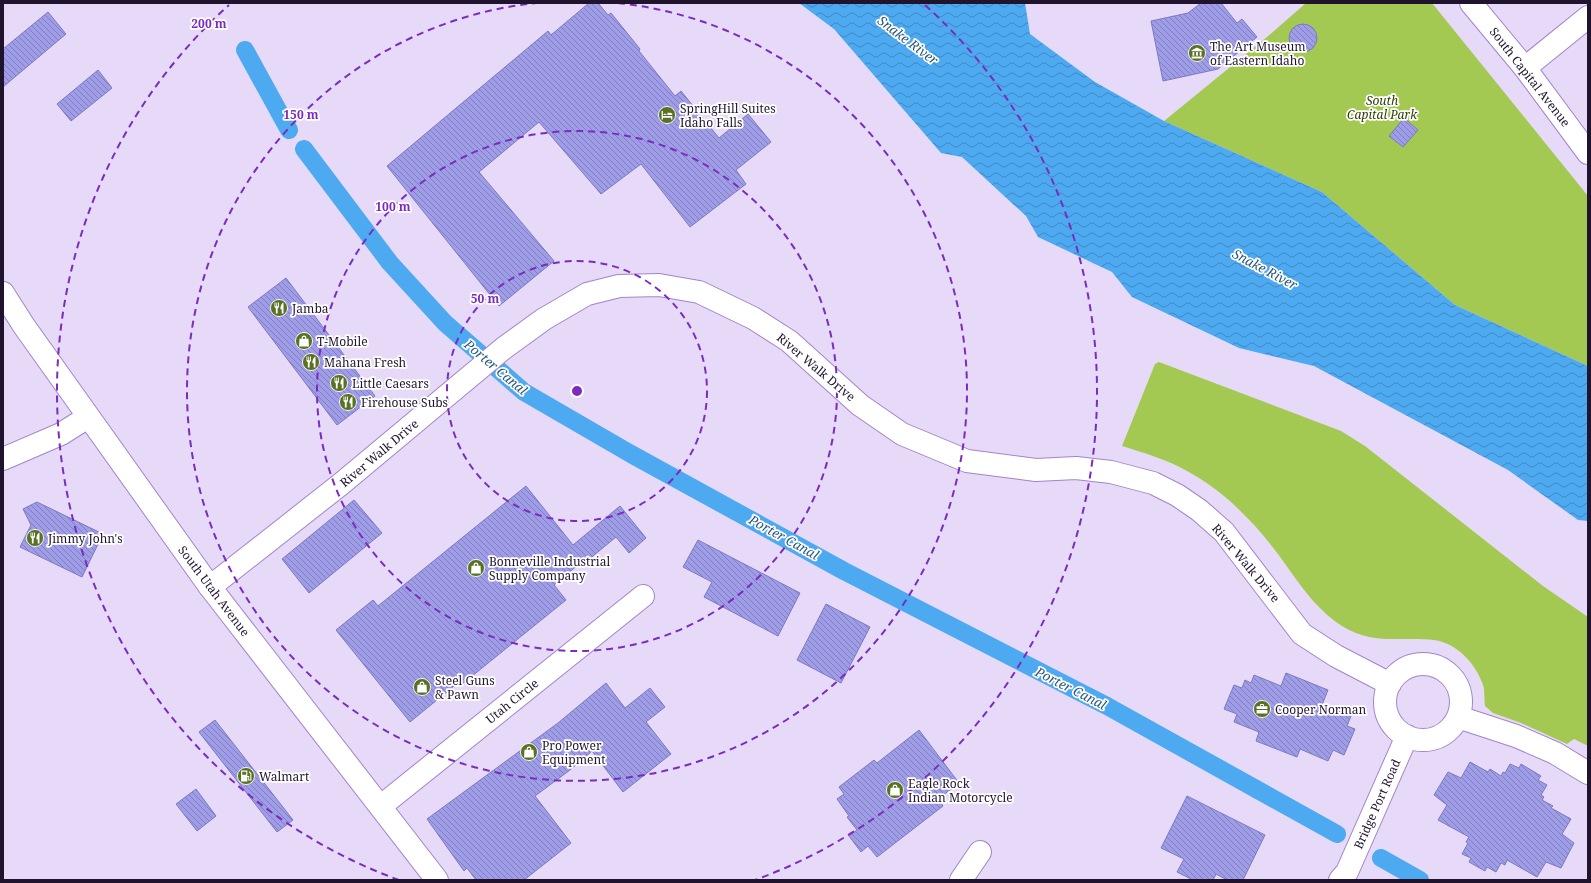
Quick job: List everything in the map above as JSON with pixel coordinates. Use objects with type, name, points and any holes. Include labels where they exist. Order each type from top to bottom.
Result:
[{"type":"street","name":"South Capital Avenue","points":[[1471,3],[1525,68],[1588,153]]},
{"type":"street","points":[[1525,68],[1588,17]]},
{"type":"street","name":"River Walk Drive","points":[[210,587],[335,489],[504,348],[544,319],[587,294],[619,286],[659,285],[699,292],[753,318],[789,341],[860,405],[902,434],[967,461],[1036,470],[1076,468],[1111,472],[1153,484],[1177,495],[1199,510],[1224,532],[1302,634],[1336,656],[1390,684]]},
{"type":"street","name":"South Utah Avenue","points":[[3,293],[88,417],[210,587],[438,880]]},
{"type":"street","points":[[3,459],[62,434],[88,417]]},
{"type":"street","name":"Utah Circle","points":[[381,806],[643,596]]},
{"type":"street","points":[[1421,664],[1433,665],[1445,670],[1454,679],[1459,690],[1461,702],[1458,717],[1453,726],[1444,734],[1432,739],[1419,740],[1407,736],[1397,729],[1388,713],[1386,695],[1390,684],[1398,674],[1409,667],[1421,664]]},
{"type":"street","points":[[1458,717],[1516,736],[1555,753],[1588,773]]},
{"type":"street","name":"Bridge Port Road","points":[[1346,873],[1407,736]]},
{"type":"street","points":[[961,880],[980,852]]},
{"type":"green space","name":"South Capital Park","points":[[1306,3],[1432,3],[1588,196],[1588,366],[1455,305],[1322,192],[1164,121],[1267,37]]},
{"type":"green space","points":[[1159,362],[1341,431],[1365,446],[1543,586],[1588,617],[1588,746],[1574,739],[1567,744],[1521,723],[1493,713],[1485,706],[1484,687],[1476,670],[1458,650],[1450,645],[1434,640],[1377,638],[1354,632],[1342,626],[1314,602],[1259,530],[1213,487],[1171,463],[1122,446],[1155,364]]},
{"type":"water","name":"Snake River","points":[[799,3],[1025,3],[1030,34],[1095,82],[1164,121],[1322,192],[1455,305],[1588,366],[1588,521],[1578,520],[1508,470],[1314,366],[1239,348],[1132,297],[1112,272],[1038,237],[1026,216],[962,157],[941,153],[834,29]]},
{"type":"building","points":[[589,3],[598,3],[608,15],[611,13],[675,96],[681,91],[719,138],[748,114],[771,142],[736,170],[746,184],[690,227],[641,164],[601,194],[539,122],[479,172],[554,261],[499,306],[387,166],[548,31],[551,35]]},
{"type":"building","name":"The Art Museum of Eastern Idaho","points":[[1201,3],[1221,3],[1237,23],[1242,19],[1257,37],[1218,69],[1163,81],[1151,21],[1188,13]]},
{"type":"building","points":[[48,12],[66,34],[3,87],[3,49]]},
{"type":"building","points":[[1303,24],[1313,28],[1317,38],[1313,48],[1303,52],[1293,48],[1289,38],[1293,28]]},
{"type":"building","points":[[98,70],[112,88],[71,121],[57,104]]},
{"type":"building","points":[[1404,118],[1418,130],[1403,147],[1389,136]]},
{"type":"building","points":[[286,278],[375,396],[337,425],[248,307]]},
{"type":"building","points":[[526,486],[573,545],[620,506],[646,538],[629,553],[616,537],[587,561],[585,559],[554,585],[566,600],[461,685],[459,682],[410,722],[336,630],[373,600],[378,606]]},
{"type":"building","points":[[354,500],[382,533],[309,593],[282,559]]},
{"type":"building","points":[[37,502],[103,534],[82,577],[20,547],[31,525],[23,509]]},
{"type":"building","points":[[698,540],[800,593],[778,636],[704,597],[712,582],[683,567]]},
{"type":"building","points":[[826,604],[870,627],[841,683],[797,660]]},
{"type":"building","points":[[1286,673],[1328,690],[1322,705],[1351,716],[1347,726],[1355,729],[1344,755],[1333,750],[1328,761],[1300,749],[1297,757],[1256,741],[1259,732],[1234,722],[1237,714],[1224,709],[1234,685],[1242,688],[1245,680],[1251,683],[1254,675],[1281,686]]},
{"type":"building","points":[[606,683],[625,708],[650,688],[665,707],[646,722],[671,754],[623,792],[592,751],[570,770],[535,796],[571,843],[524,880],[476,880],[467,868],[464,871],[427,819],[558,723]]},
{"type":"building","name":"Walmart","points":[[215,720],[293,820],[277,832],[199,732]]},
{"type":"building","name":"Eagle Rock Indian Motorcycle","points":[[919,730],[959,783],[938,799],[943,806],[877,857],[868,846],[861,852],[849,836],[857,830],[847,817],[849,816],[837,799],[844,794],[839,787],[874,760],[877,763]]},
{"type":"building","points":[[1470,762],[1488,772],[1490,769],[1501,776],[1503,772],[1505,773],[1510,764],[1519,768],[1521,764],[1541,776],[1538,780],[1547,785],[1541,795],[1544,797],[1542,800],[1553,806],[1551,808],[1571,819],[1562,834],[1574,843],[1561,868],[1546,862],[1537,877],[1507,860],[1505,865],[1501,863],[1496,872],[1487,867],[1485,871],[1469,862],[1471,858],[1462,854],[1468,843],[1466,842],[1469,837],[1438,820],[1447,805],[1434,795],[1448,772],[1461,778]]},
{"type":"building","points":[[196,789],[216,816],[197,831],[176,804]]},
{"type":"building","points":[[1187,796],[1265,835],[1243,880],[1227,880],[1216,874],[1213,880],[1193,880],[1177,872],[1184,859],[1161,848]]},
{"type":"waterway","name":"Porter Canal","points":[[245,50],[289,130]]},
{"type":"waterway","name":"Porter Canal","points":[[304,149],[390,263],[445,323],[524,392],[631,454],[844,571],[1107,706],[1337,834]]},
{"type":"waterway","name":"Porter Canal","points":[[1381,858],[1420,880]]},
{"type":"place","name":"The Art Museum of Eastern Idaho","points":[[1197,53]]},
{"type":"place","name":"SpringHill Suites Idaho Falls","points":[[667,115]]},
{"type":"place","name":"Jamba","points":[[279,308]]},
{"type":"place","name":"T-Mobile","points":[[304,341]]},
{"type":"place","name":"Mahana Fresh","points":[[311,362]]},
{"type":"place","name":"Little Caesars","points":[[339,383]]},
{"type":"place","name":"Firehouse Subs","points":[[348,402]]},
{"type":"place","name":"Jimmy John's","points":[[35,538]]},
{"type":"place","name":"Bonneville Industrial Supply Company","points":[[476,568]]},
{"type":"place","name":"Steel Guns & Pawn","points":[[422,687]]},
{"type":"place","name":"Cooper Norman","points":[[1262,709]]},
{"type":"place","name":"Pro Power Equipment","points":[[529,752]]},
{"type":"place","name":"Walmart","points":[[246,776]]},
{"type":"place","name":"Eagle Rock Indian Motorcycle","points":[[895,790]]}]
